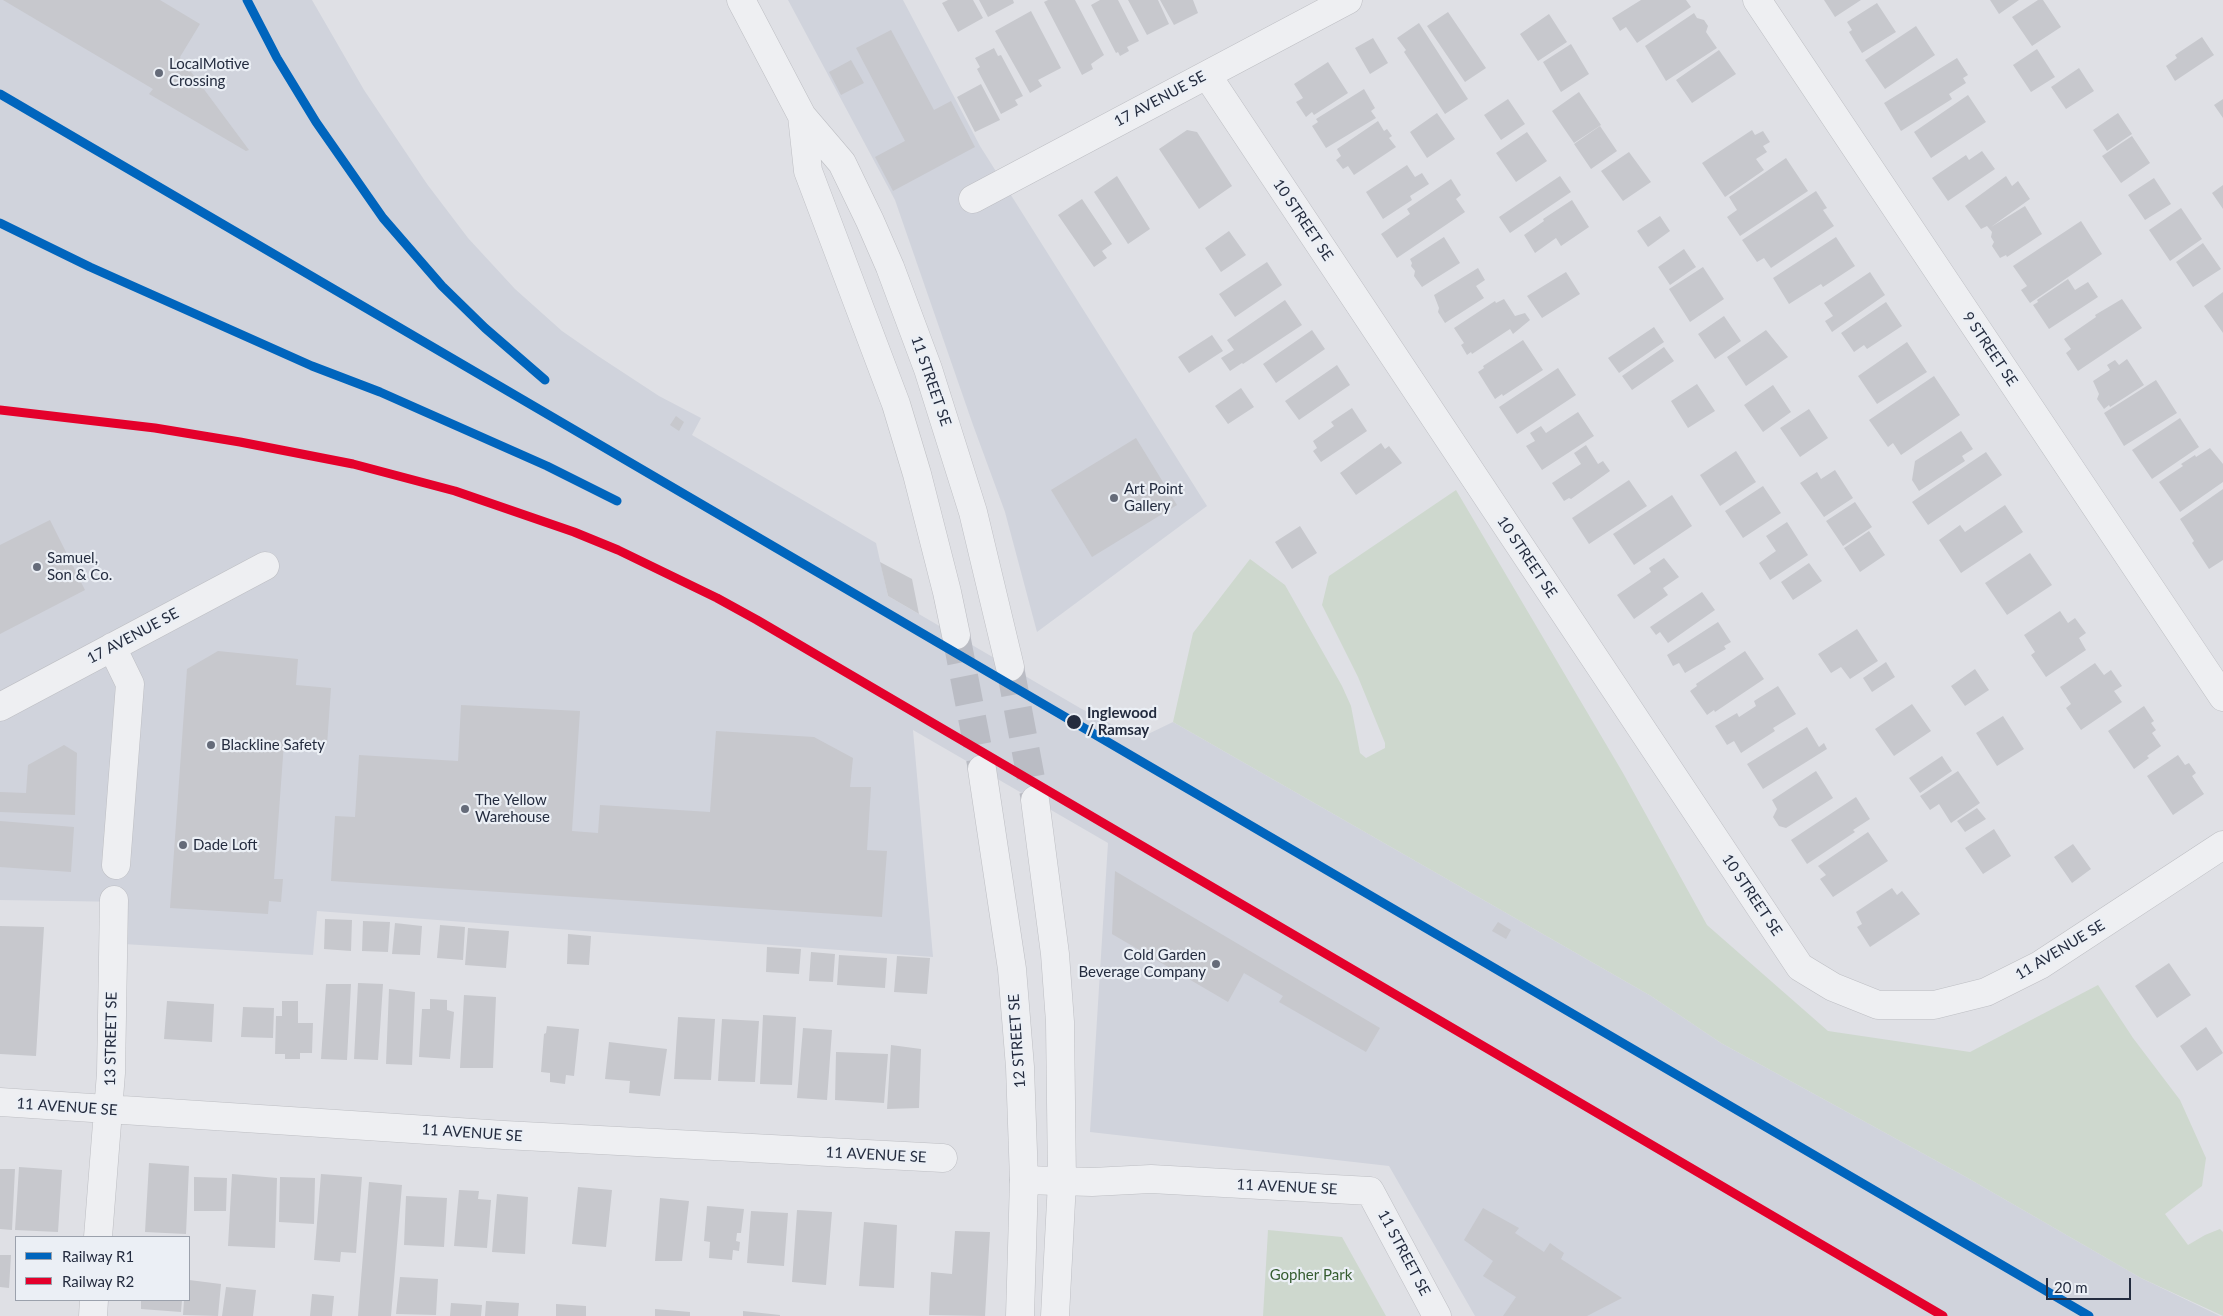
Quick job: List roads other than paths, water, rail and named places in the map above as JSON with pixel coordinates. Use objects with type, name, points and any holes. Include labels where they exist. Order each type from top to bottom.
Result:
[{"type":"street","name":"11 STREET SE","points":[[741,0],[802,116],[842,163],[880,244],[928,369],[973,512],[1010,668]]},
{"type":"street","name":"17 AVENUE SE","points":[[973,199],[1348,0]]},
{"type":"street","name":"9 STREET SE","points":[[1757,0],[2223,697]]},
{"type":"street","name":"10 STREET SE","points":[[1207,75],[1800,967],[1833,987],[1878,1005]]},
{"type":"street","name":"11 STREET SE","points":[[802,116],[808,171],[896,404],[918,474],[956,635]]},
{"type":"street","name":"17 AVENUE SE","points":[[0,707],[265,566]]},
{"type":"street","points":[[112,647],[130,684],[116,865]]},
{"type":"street","name":"12 STREET SE","points":[[982,769],[1012,969],[1020,1067],[1024,1180],[1020,1316]]},
{"type":"street","points":[[1035,800],[1055,954],[1060,1022],[1062,1182],[1056,1316]]},
{"type":"street","name":"11 AVENUE SE","points":[[1878,1005],[1934,1005],[1986,992],[2040,965],[2223,845]]},
{"type":"street","name":"13 STREET SE","points":[[98,1236],[109,1110],[114,900]]},
{"type":"street","name":"11 AVENUE SE","points":[[0,1102],[514,1136],[943,1158]]},
{"type":"street","name":"11 AVENUE SE","points":[[1024,1180],[1062,1182],[1151,1179],[1370,1191]]},
{"type":"street","name":"11 STREET SE","points":[[1370,1191],[1437,1316]]},
{"type":"street","points":[[93,1316],[94,1301]]},
{"type":"tunnel","points":[[956,635],[982,769]]},
{"type":"tunnel","points":[[1010,667],[1035,800]]},
{"type":"rail line","name":"R1","points":[[247,0],[277,58],[316,122],[383,218],[442,286],[485,328],[545,380]]},
{"type":"rail line","name":"R1","points":[[0,94],[2089,1316]]},
{"type":"rail line","name":"R1","points":[[0,223],[90,267],[312,366],[380,392],[547,466],[617,501]]},
{"type":"rail line","name":"R2","points":[[0,410],[155,428],[353,464],[455,491],[574,532],[618,550],[717,598],[757,620],[1943,1316]]},
{"type":"place","name":"LocalMotive Crossing","points":[[159,73]]},
{"type":"place","name":"Art Point Gallery","points":[[1114,498]]},
{"type":"place","name":"Samuel, Son & Co.","points":[[37,567]]},
{"type":"place","name":"Inglewood / Ramsay","points":[[1074,722]]},
{"type":"place","name":"Blackline Safety","points":[[211,745]]},
{"type":"place","name":"The Yellow Warehouse","points":[[465,809]]},
{"type":"place","name":"Dade Loft","points":[[183,845]]},
{"type":"place","name":"Cold Garden Beverage Company","points":[[1216,964]]},
{"type":"park label","name":"Gopher Park","points":[[1311,1275]]}]
